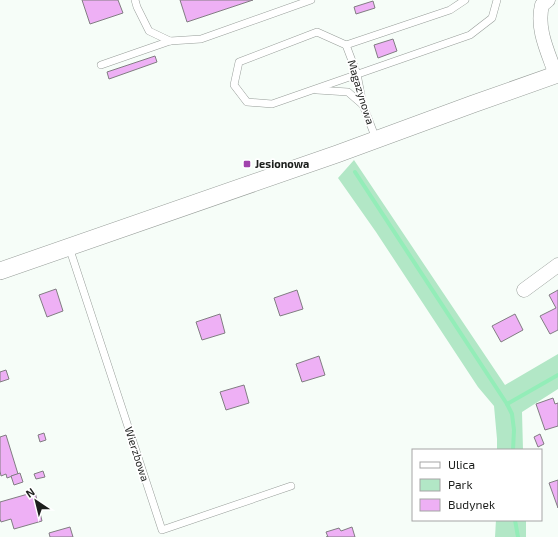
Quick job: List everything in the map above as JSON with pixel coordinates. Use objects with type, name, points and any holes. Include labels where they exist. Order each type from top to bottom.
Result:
[{"type":"street","points":[[0,271],[557,74],[541,31],[540,12],[542,5],[548,0]]},
{"type":"street","points":[[524,290],[558,265]]},
{"type":"lane","points":[[135,0],[149,31],[170,41]]},
{"type":"lane","points":[[101,65],[170,41],[201,39],[311,0]]},
{"type":"lane","points":[[465,0],[450,10],[346,45],[317,32],[240,62],[234,85],[247,102],[272,104],[470,35],[492,18],[497,0]]},
{"type":"lane","name":"Magazynowa","points":[[346,45],[357,74],[363,105],[376,139]]},
{"type":"lane","points":[[312,90],[348,92],[363,105]]},
{"type":"lane","name":"Wierzbowa","points":[[69,247],[162,530],[291,486]]},
{"type":"green space","points":[[354,160],[505,385],[558,354],[558,389],[522,412],[523,449],[497,449],[494,406],[478,387],[376,232],[338,178]]},
{"type":"green space","points":[[496,521],[526,521],[526,537],[495,537]]},
{"type":"building","points":[[82,0],[118,0],[123,13],[90,24]]},
{"type":"building","points":[[180,0],[253,0],[187,22]]},
{"type":"building","points":[[373,1],[375,8],[356,14],[354,7]]},
{"type":"building","points":[[393,39],[397,51],[378,58],[374,45]]},
{"type":"building","points":[[155,56],[157,62],[109,79],[107,72]]},
{"type":"building","points":[[56,289],[63,311],[47,317],[39,295]]},
{"type":"building","points":[[297,290],[303,309],[280,316],[274,298]]},
{"type":"building","points":[[558,290],[558,330],[550,334],[540,316],[556,308],[549,295]]},
{"type":"building","points":[[220,314],[225,333],[202,340],[196,322]]},
{"type":"building","points":[[515,314],[523,330],[501,342],[492,326]]},
{"type":"building","points":[[319,356],[325,375],[302,382],[296,364]]},
{"type":"building","points":[[6,370],[9,379],[0,382],[0,372]]},
{"type":"building","points":[[244,385],[249,403],[226,410],[220,392]]},
{"type":"building","points":[[553,398],[555,404],[558,403],[558,426],[545,430],[536,404]]},
{"type":"building","points":[[44,433],[46,440],[40,442],[38,435]]},
{"type":"building","points":[[540,434],[544,444],[538,447],[534,437]]},
{"type":"building","points":[[6,435],[18,474],[7,478],[6,474],[1,476],[0,471],[0,437]]},
{"type":"building","points":[[43,471],[45,477],[36,479],[34,474]]},
{"type":"building","points":[[20,473],[23,482],[14,485],[11,476]]},
{"type":"building","points":[[558,480],[558,508],[549,483]]},
{"type":"building","points":[[35,492],[42,521],[14,529],[11,519],[1,522],[0,502]]},
{"type":"building","points":[[70,527],[73,537],[50,537],[49,533]]},
{"type":"building","points":[[352,527],[355,537],[328,537],[326,532],[339,528],[341,531]]},
{"type":"waterway","points":[[355,172],[507,404],[512,414],[514,430],[513,449]]},
{"type":"waterway","points":[[507,404],[558,375]]},
{"type":"waterway","points":[[515,521],[518,537]]},
{"type":"place","name":"Jesionowa","points":[[247,164]]}]
